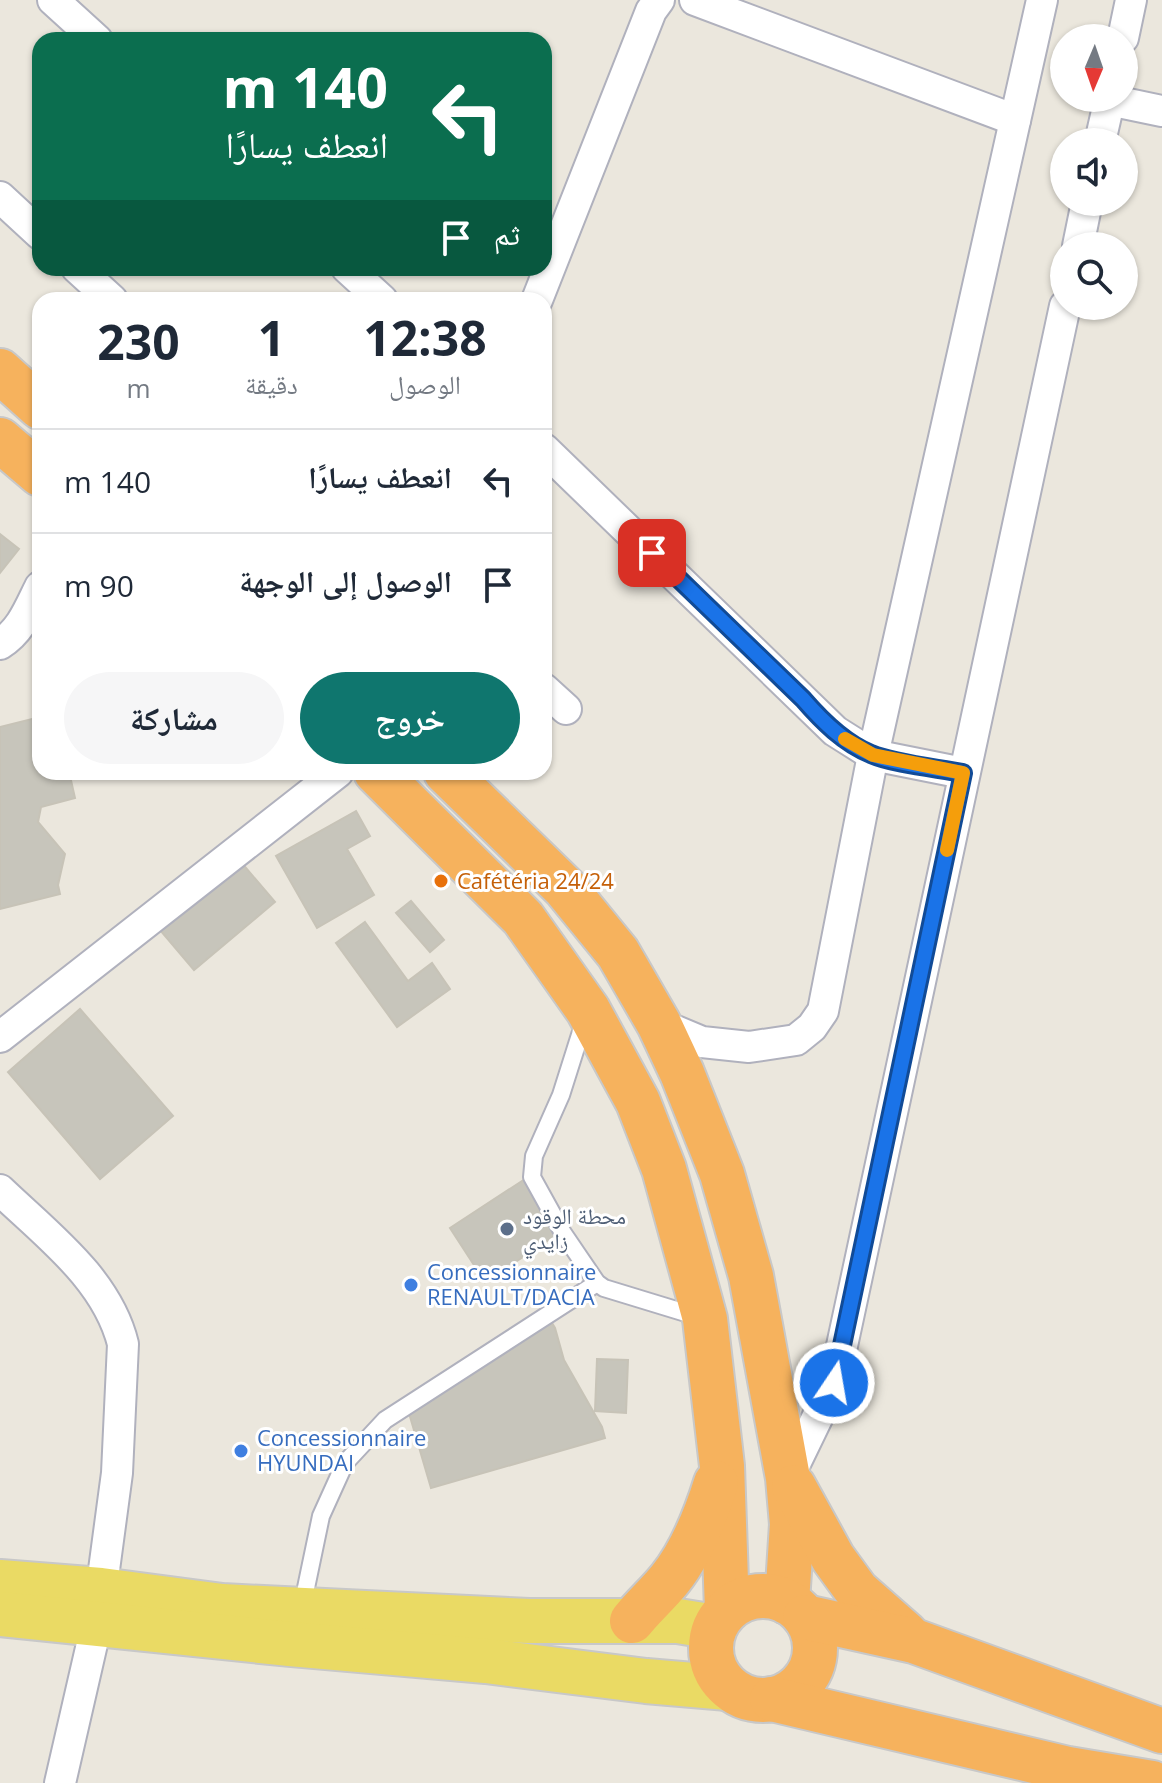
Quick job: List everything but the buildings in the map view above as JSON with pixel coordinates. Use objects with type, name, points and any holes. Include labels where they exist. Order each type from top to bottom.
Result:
[{"type":"highway","points":[[0,371],[32,400]]},
{"type":"highway","points":[[0,440],[32,467]]},
{"type":"highway","points":[[384,780],[523,918],[588,1010],[638,1102],[664,1169],[705,1319],[722,1466],[721,1618],[711,1643],[712,1659],[718,1675],[728,1688],[742,1696],[757,1700],[789,1693],[803,1682],[812,1667],[816,1650],[813,1632],[796,1609],[788,1478],[751,1276],[722,1174],[659,1024],[618,953],[565,888],[454,780]]},
{"type":"highway","points":[[632,1621],[670,1580],[682,1560],[697,1533],[722,1466]]},
{"type":"highway","points":[[788,1478],[833,1558],[857,1591],[914,1641]]},
{"type":"highway","points":[[721,1618],[741,1601],[756,1596],[772,1597],[796,1609],[914,1641],[1162,1731]]},
{"type":"highway","points":[[772,1699],[1068,1769],[1152,1783]]},
{"type":"main road","points":[[0,1582],[260,1641],[486,1661],[728,1688]]},
{"type":"main road","points":[[0,1614],[99,1606],[222,1606],[529,1621],[721,1618]]},
{"type":"street","points":[[53,0],[88,32]]},
{"type":"street","points":[[552,262],[651,11],[659,0]]},
{"type":"street","points":[[695,0],[1015,120]]},
{"type":"street","points":[[659,1024],[702,1042],[749,1047],[796,1040],[812,1027],[823,1011],[873,755],[1042,0]]},
{"type":"street","points":[[1126,24],[1131,0]]},
{"type":"street","points":[[1138,105],[1162,111]]},
{"type":"street","points":[[0,197],[32,227]]},
{"type":"street","points":[[86,276],[103,292]]},
{"type":"street","points":[[356,276],[373,292]]},
{"type":"street","points":[[788,1478],[834,1383],[1062,320]]},
{"type":"street","points":[[552,457],[818,716],[853,745],[873,755],[963,773]]},
{"type":"street","points":[[0,644],[14,634],[32,604]]},
{"type":"street","points":[[0,1037],[328,780]]},
{"type":"street","points":[[0,1190],[103,1294],[118,1325],[123,1356],[117,1473],[99,1606],[60,1783]]},
{"type":"lane","points":[[588,1010],[561,1095],[532,1166],[532,1177],[563,1233],[597,1283],[604,1288],[705,1319]]},
{"type":"lane","points":[[301,1611],[321,1516],[345,1463],[385,1420],[597,1283]]},
{"type":"slow traffic","points":[[845,739],[873,755],[963,773],[947,850]]},
{"type":"place","name":"Cafétéria 24/24","points":[[441,881]]},
{"type":"place","name":"محطة الوقود زايدي","points":[[507,1229]]},
{"type":"place","name":"Concessionnaire RENAULT/DACIA","points":[[411,1285]]},
{"type":"place","name":"Concessionnaire HYUNDAI","points":[[241,1451]]},
{"type":"route","points":[[652,553],[818,716],[853,745],[873,755],[963,773],[834,1383]]}]
